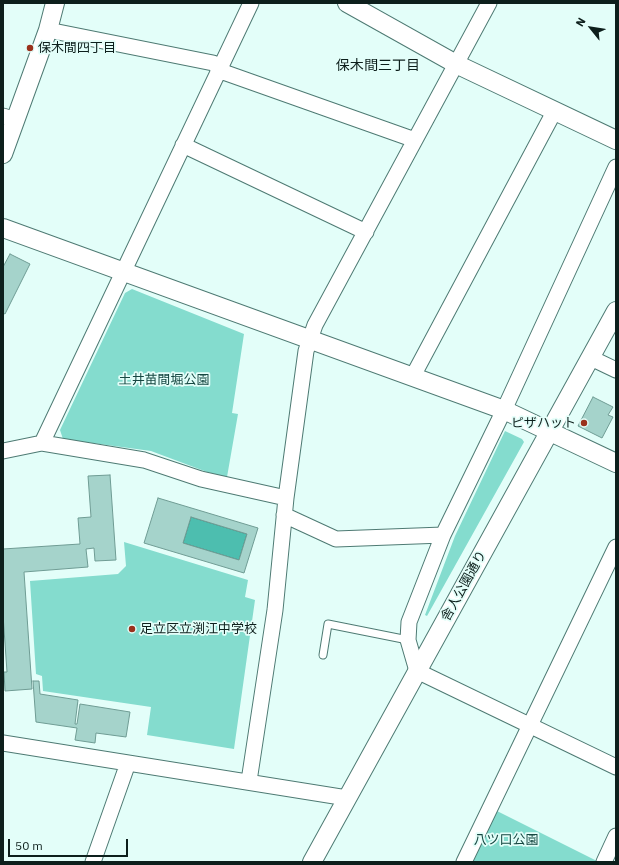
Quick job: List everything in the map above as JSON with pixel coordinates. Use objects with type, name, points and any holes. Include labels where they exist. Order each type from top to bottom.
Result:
[{"type":"street","points":[[3,154],[9,118],[48,30],[55,3]]},
{"type":"street","points":[[42,443],[122,271],[251,3]]},
{"type":"street","points":[[249,781],[275,610],[286,498],[306,351],[309,340],[315,325],[489,3]]},
{"type":"street","points":[[352,4],[456,64],[554,112],[616,140]]},
{"type":"street","points":[[48,30],[213,63],[226,73],[415,140]]},
{"type":"street","points":[[413,376],[554,112]]},
{"type":"street","points":[[183,145],[366,232]]},
{"type":"street","points":[[616,167],[504,410],[443,535],[409,622],[408,640],[417,671],[616,767]]},
{"type":"street","points":[[3,228],[504,410],[616,463]]},
{"type":"street","name":"舎人公園通り","points":[[312,862],[616,311]]},
{"type":"street","points":[[590,358],[616,370]]},
{"type":"street","points":[[3,451],[42,443],[144,460],[202,480],[286,498]]},
{"type":"street","points":[[284,515],[336,538],[443,535]]},
{"type":"street","points":[[464,862],[616,547]]},
{"type":"street","points":[[3,743],[249,781],[347,798]]},
{"type":"street","points":[[95,862],[128,763]]},
{"type":"street","points":[[604,862],[616,836]]},
{"type":"lane","points":[[323,655],[328,624],[408,640]]},
{"type":"green space","name":"土井苗間堀公園","points":[[132,289],[244,334],[232,413],[238,414],[227,477],[207,472],[151,451],[63,439],[60,430],[125,293]]},
{"type":"green space","points":[[505,431],[522,439],[524,442],[427,616],[425,615],[455,536]]},
{"type":"green space","points":[[124,542],[248,580],[245,597],[255,600],[234,749],[147,735],[151,707],[43,691],[42,676],[36,674],[30,581],[118,574],[126,566]]},
{"type":"green space","name":"八ツ口公園","points":[[495,810],[597,861],[597,862],[471,862]]},
{"type":"shaded area","points":[[191,517],[247,534],[239,560],[183,543]]},
{"type":"building","points":[[10,254],[30,264],[5,314],[3,313],[3,267]]},
{"type":"building","points":[[593,397],[613,407],[608,415],[613,417],[602,438],[578,426]]},
{"type":"building","points":[[110,475],[116,560],[95,561],[94,548],[86,549],[88,567],[24,572],[32,689],[5,691],[4,672],[7,672],[3,615],[3,549],[80,544],[78,518],[91,517],[88,476]]},
{"type":"building","points":[[158,498],[258,528],[244,573],[144,543]],"holes":[[[191,517],[247,534],[239,560],[183,543]]]},
{"type":"building","points":[[33,681],[39,681],[40,694],[78,700],[75,724],[77,724],[80,704],[130,712],[126,737],[96,733],[95,743],[75,740],[77,728],[36,722]]},
{"type":"place","name":"保木間四丁目","points":[[30,48]]},
{"type":"place","name":"ピザハット","points":[[584,423]]},
{"type":"place","name":"足立区立渕江中学校","points":[[132,629]]},
{"type":"district","name":"保木間三丁目","points":[[378,66]]}]
